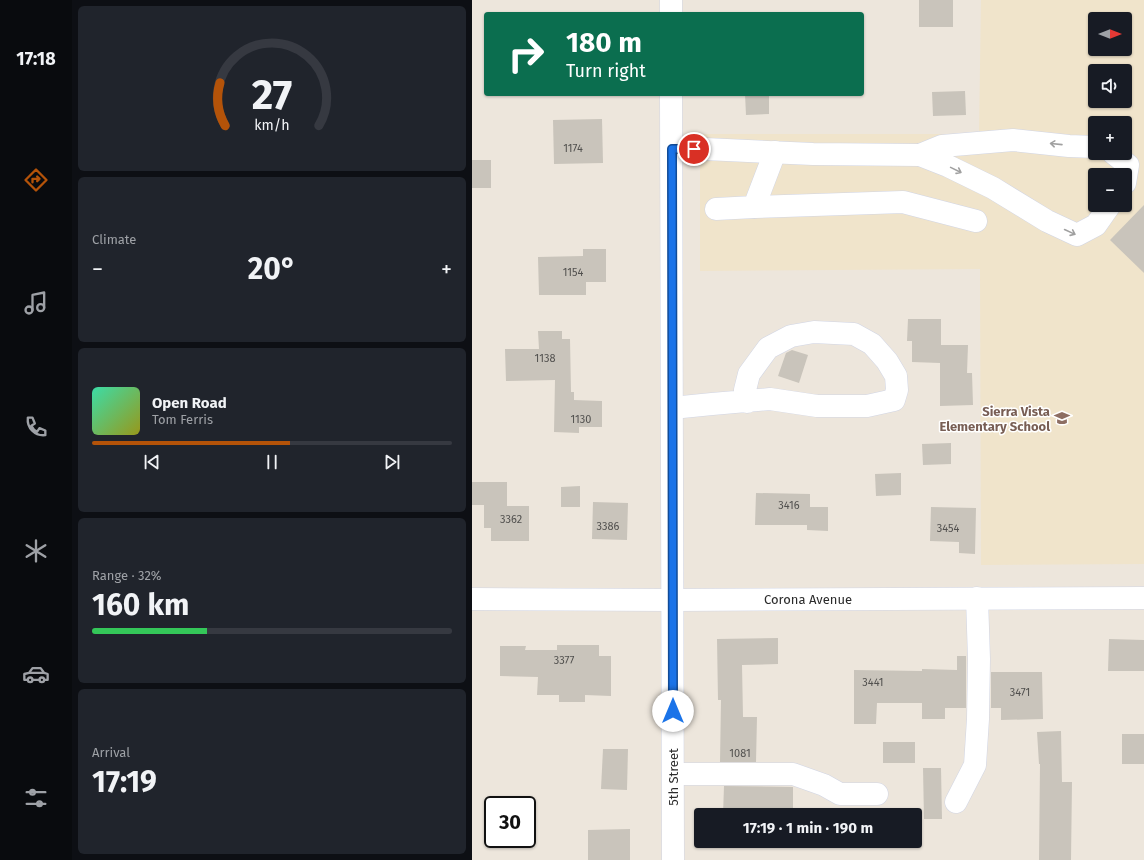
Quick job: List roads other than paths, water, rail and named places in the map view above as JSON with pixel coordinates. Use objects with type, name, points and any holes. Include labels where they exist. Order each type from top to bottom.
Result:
[{"type":"street","points":[[671,0],[671,12]]},
{"type":"street","name":"5th Street","points":[[672,96],[673,860]]},
{"type":"street","points":[[920,155],[942,146],[1013,140],[1088,147]]},
{"type":"street","points":[[672,149],[706,149],[813,154],[920,155],[948,166],[993,188],[1047,221],[1077,235],[1096,225],[1105,212]]},
{"type":"street","points":[[754,207],[775,152]]},
{"type":"street","points":[[1122,160],[1128,165],[1128,168]]},
{"type":"street","points":[[716,208],[903,202],[976,221]]},
{"type":"street","points":[[672,408],[747,402],[770,399],[817,406],[867,406],[894,400],[897,390],[896,376],[887,361],[872,344],[854,334],[814,332],[791,336],[768,348],[749,374],[745,390],[747,402]]},
{"type":"street","points":[[956,802],[975,765],[978,719],[979,659],[977,598]]},
{"type":"street","name":"Corona Avenue","points":[[472,599],[672,600],[1144,598]]},
{"type":"street","points":[[673,774],[793,774],[824,785],[840,794],[877,794]]},
{"type":"place","name":"Sierra Vista Elementary School","points":[[1062,418]]}]
